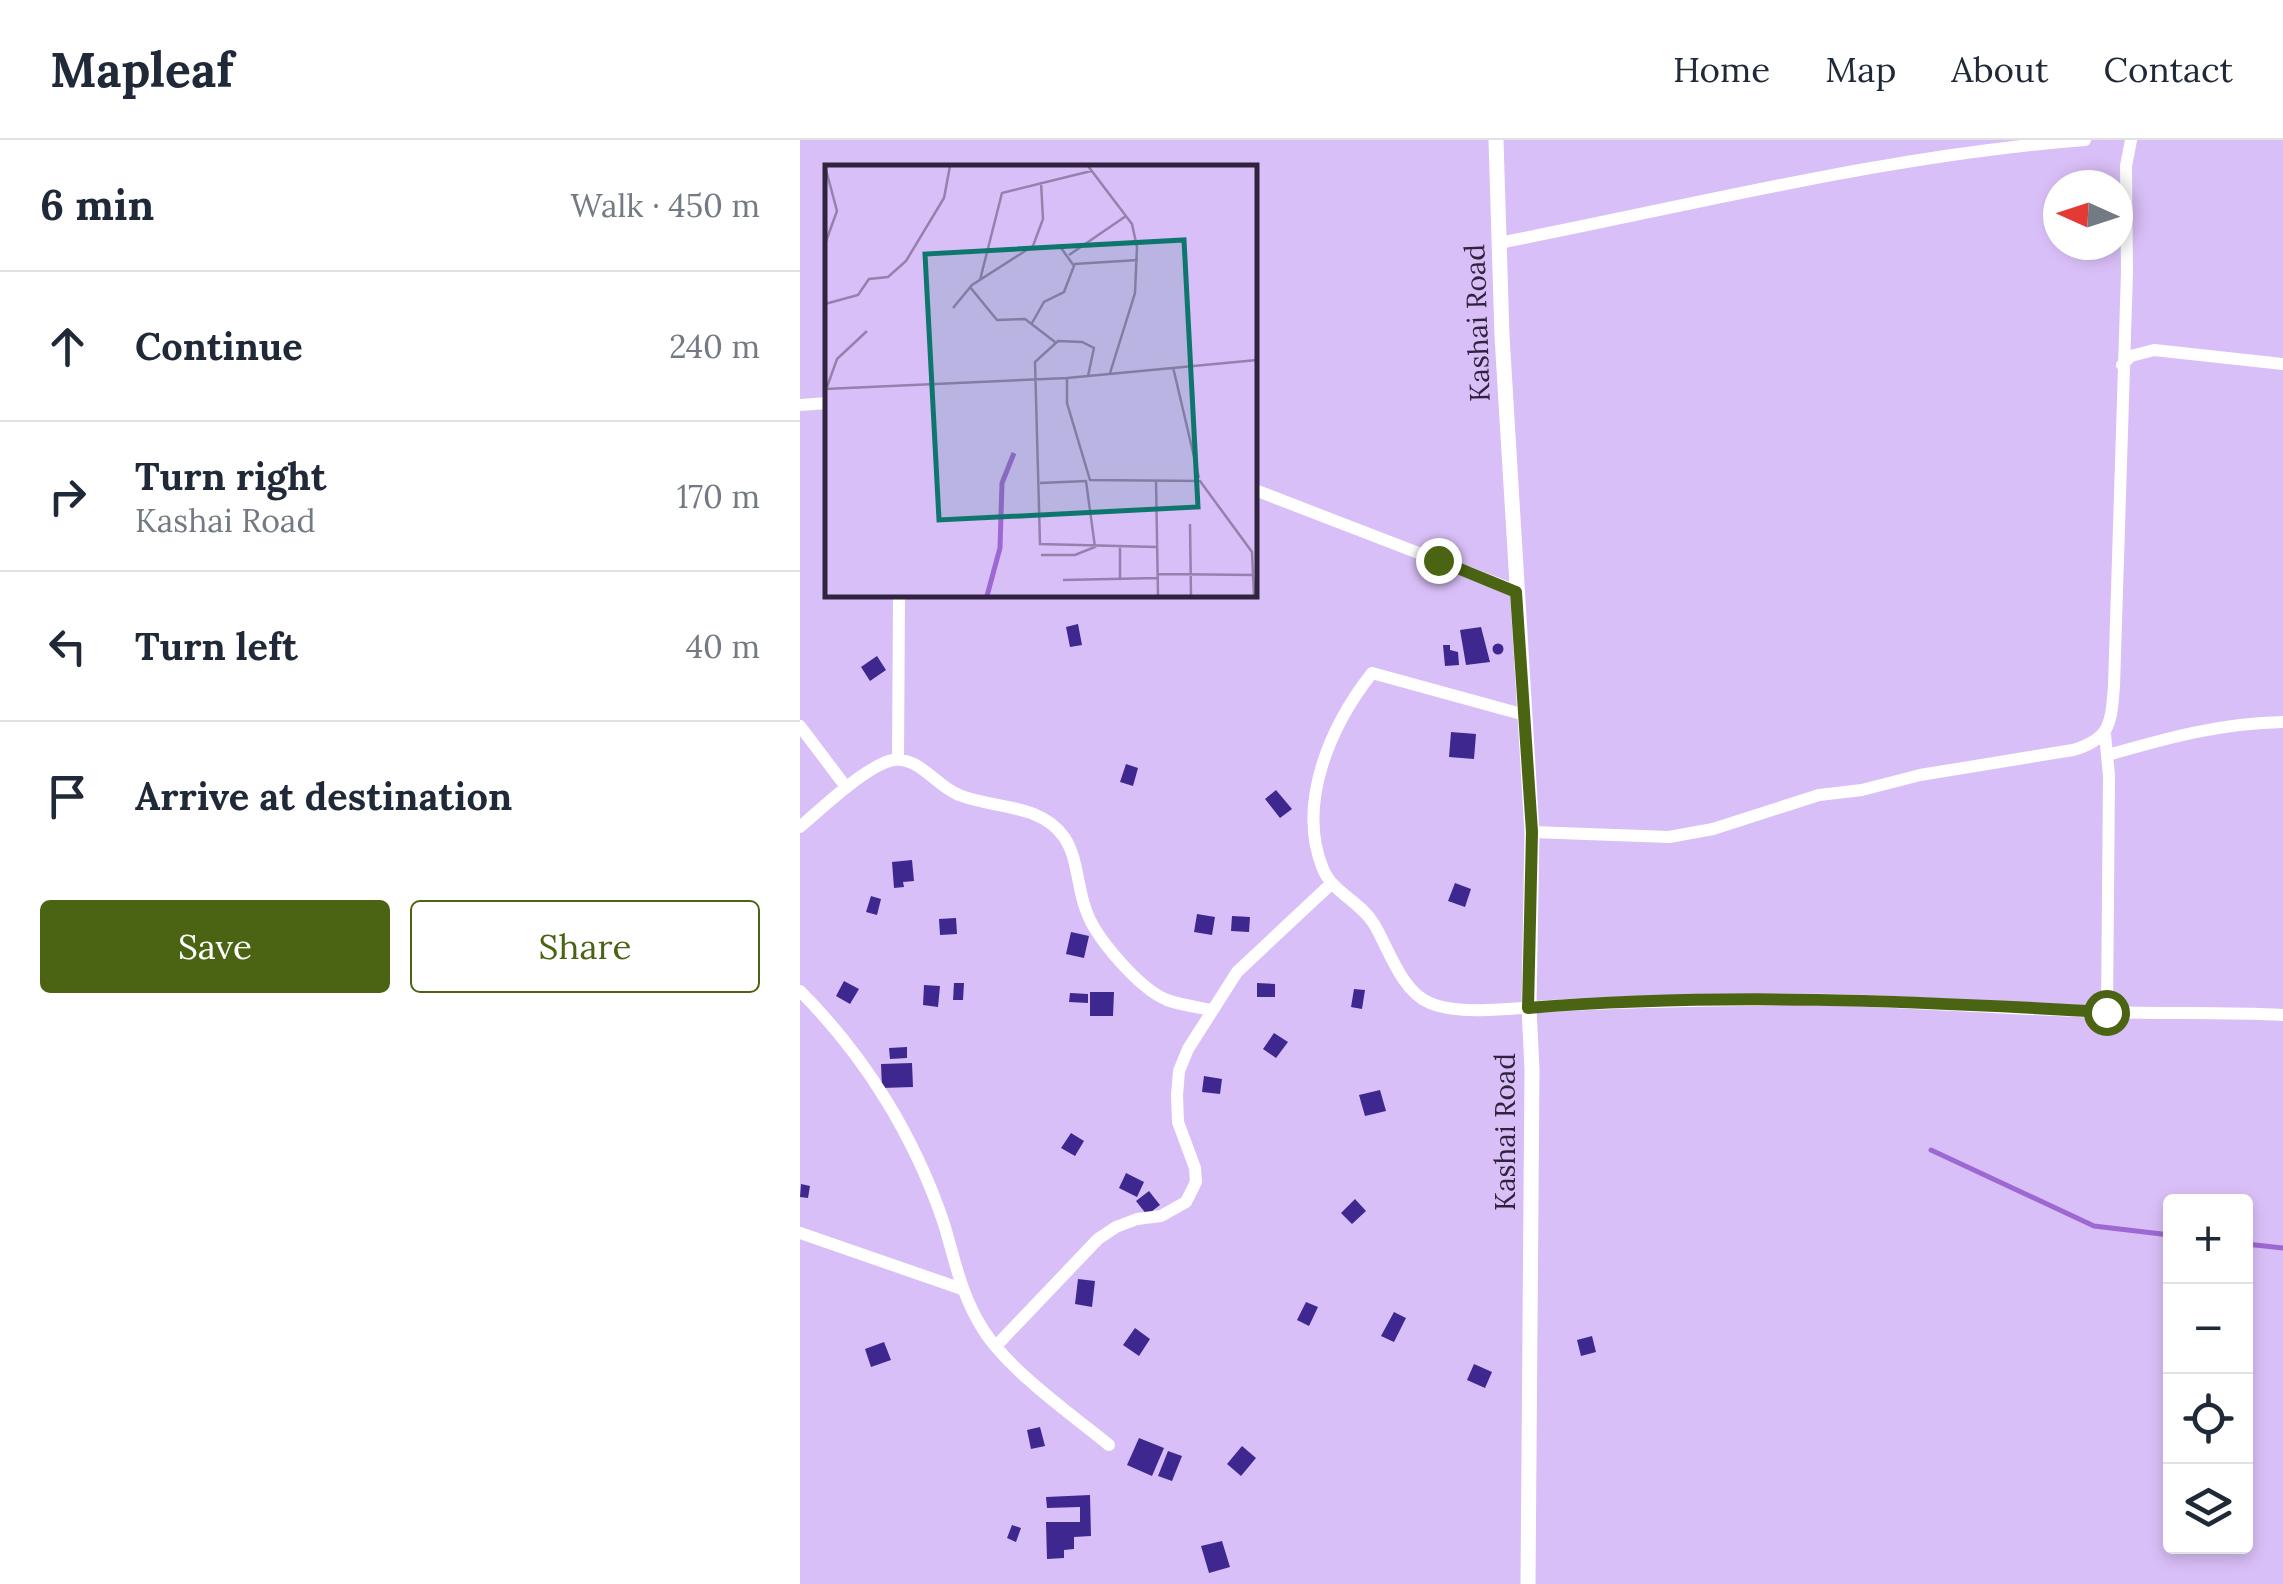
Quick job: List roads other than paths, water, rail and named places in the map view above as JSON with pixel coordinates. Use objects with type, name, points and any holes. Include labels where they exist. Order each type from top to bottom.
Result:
[{"type":"street","name":"Kashai Road","points":[[1496,140],[1516,592],[1532,832],[1528,1008],[1532,1087],[1528,1584]]},
{"type":"street","points":[[1499,243],[1853,170],[1978,149],[2085,140]]},
{"type":"street","points":[[2106,1012],[2105,734],[2114,686],[2127,272],[2126,166],[2131,140]]},
{"type":"street","points":[[2122,365],[2131,356],[2154,350],[2283,364]]},
{"type":"street","points":[[800,405],[825,403]]},
{"type":"street","points":[[1258,491],[1516,592]]},
{"type":"street","points":[[898,759],[899,598]]},
{"type":"street","points":[[1525,715],[1372,673],[1350,700],[1332,739],[1314,805],[1323,870],[1370,918],[1405,981],[1430,1003],[1449,1008],[1528,1008],[1802,999],[2283,1016]]},
{"type":"street","points":[[2108,755],[2204,728],[2283,722]]},
{"type":"street","points":[[800,726],[846,787]]},
{"type":"street","points":[[1532,832],[1669,838],[1820,795],[2073,750],[2090,745],[2105,734]]},
{"type":"street","points":[[800,827],[846,787],[884,762],[898,759],[922,769],[960,796],[1030,812],[1054,824],[1071,850],[1087,915],[1100,936],[1150,990],[1165,999],[1212,1010]]},
{"type":"street","points":[[996,1346],[1098,1239],[1138,1219],[1161,1216],[1186,1202],[1196,1182],[1195,1168],[1178,1122],[1179,1071],[1188,1049],[1237,972],[1332,883]]},
{"type":"street","points":[[800,991],[828,1018],[892,1109],[934,1198],[962,1288],[985,1333],[1045,1392],[1109,1444]]},
{"type":"street","points":[[800,1233],[962,1288]]},
{"type":"waterway","points":[[1931,1150],[2094,1226],[2163,1234]]},
{"type":"waterway","points":[[2253,1245],[2283,1248]]}]
